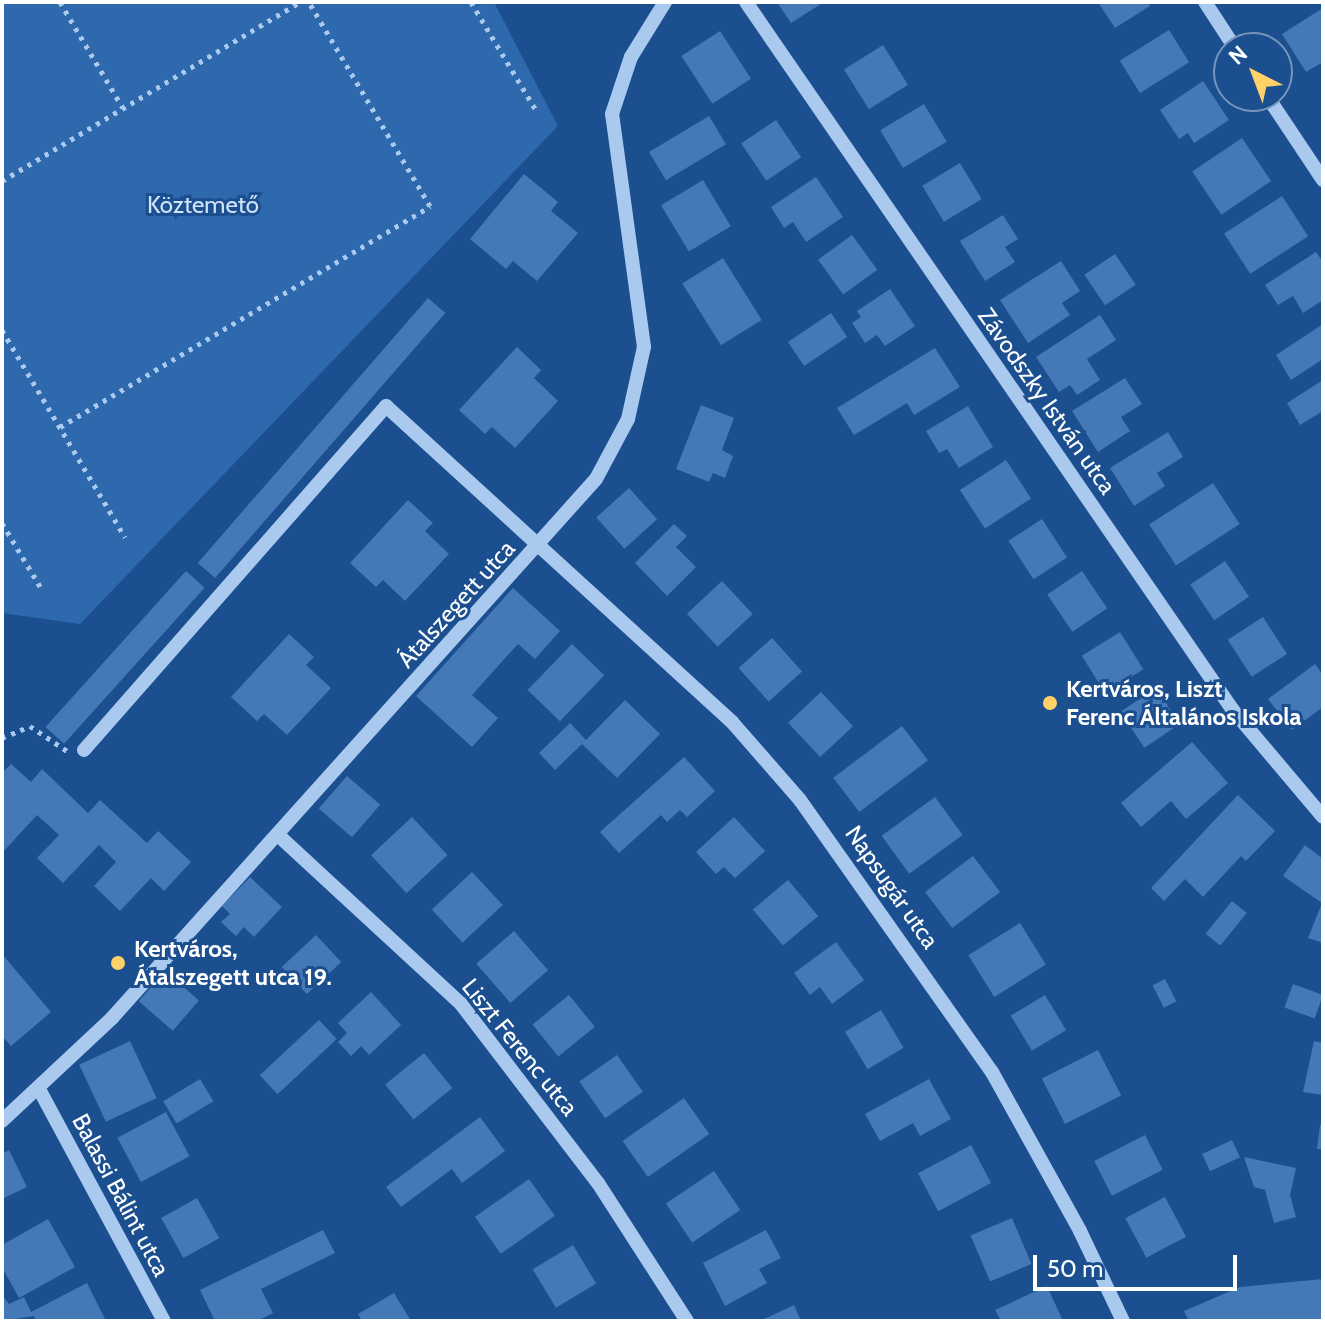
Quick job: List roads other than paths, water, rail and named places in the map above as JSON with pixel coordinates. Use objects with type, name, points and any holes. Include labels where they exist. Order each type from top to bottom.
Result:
[{"type":"street","name":"Átalszegett utca","points":[[2,1121],[112,1018],[596,479],[628,419],[641,368],[642,312],[612,114],[631,57],[665,2]]},
{"type":"street","name":"Závodszky István utca","points":[[746,2],[1232,709],[1323,817]]},
{"type":"street","points":[[1205,2],[1225,32]]},
{"type":"street","points":[[1278,112],[1323,180]]},
{"type":"street","name":"Napsugár utca","points":[[84,750],[386,406],[540,543],[732,722],[834,843],[992,1072],[1080,1231],[1123,1321]]},
{"type":"street","name":"Liszt Ferenc utca","points":[[278,835],[461,1004],[576,1152],[687,1321]]},
{"type":"street","name":"Balassi Bálint utca","points":[[39,1089],[164,1321]]},
{"type":"place","name":"Kertváros, Liszt Ferenc Általános Iskola","points":[[1050,703]]},
{"type":"place","name":"Kertváros, Átalszegett utca 19.","points":[[118,963]]},
{"type":"park label","name":"Köztemető","points":[[203,205]]}]
